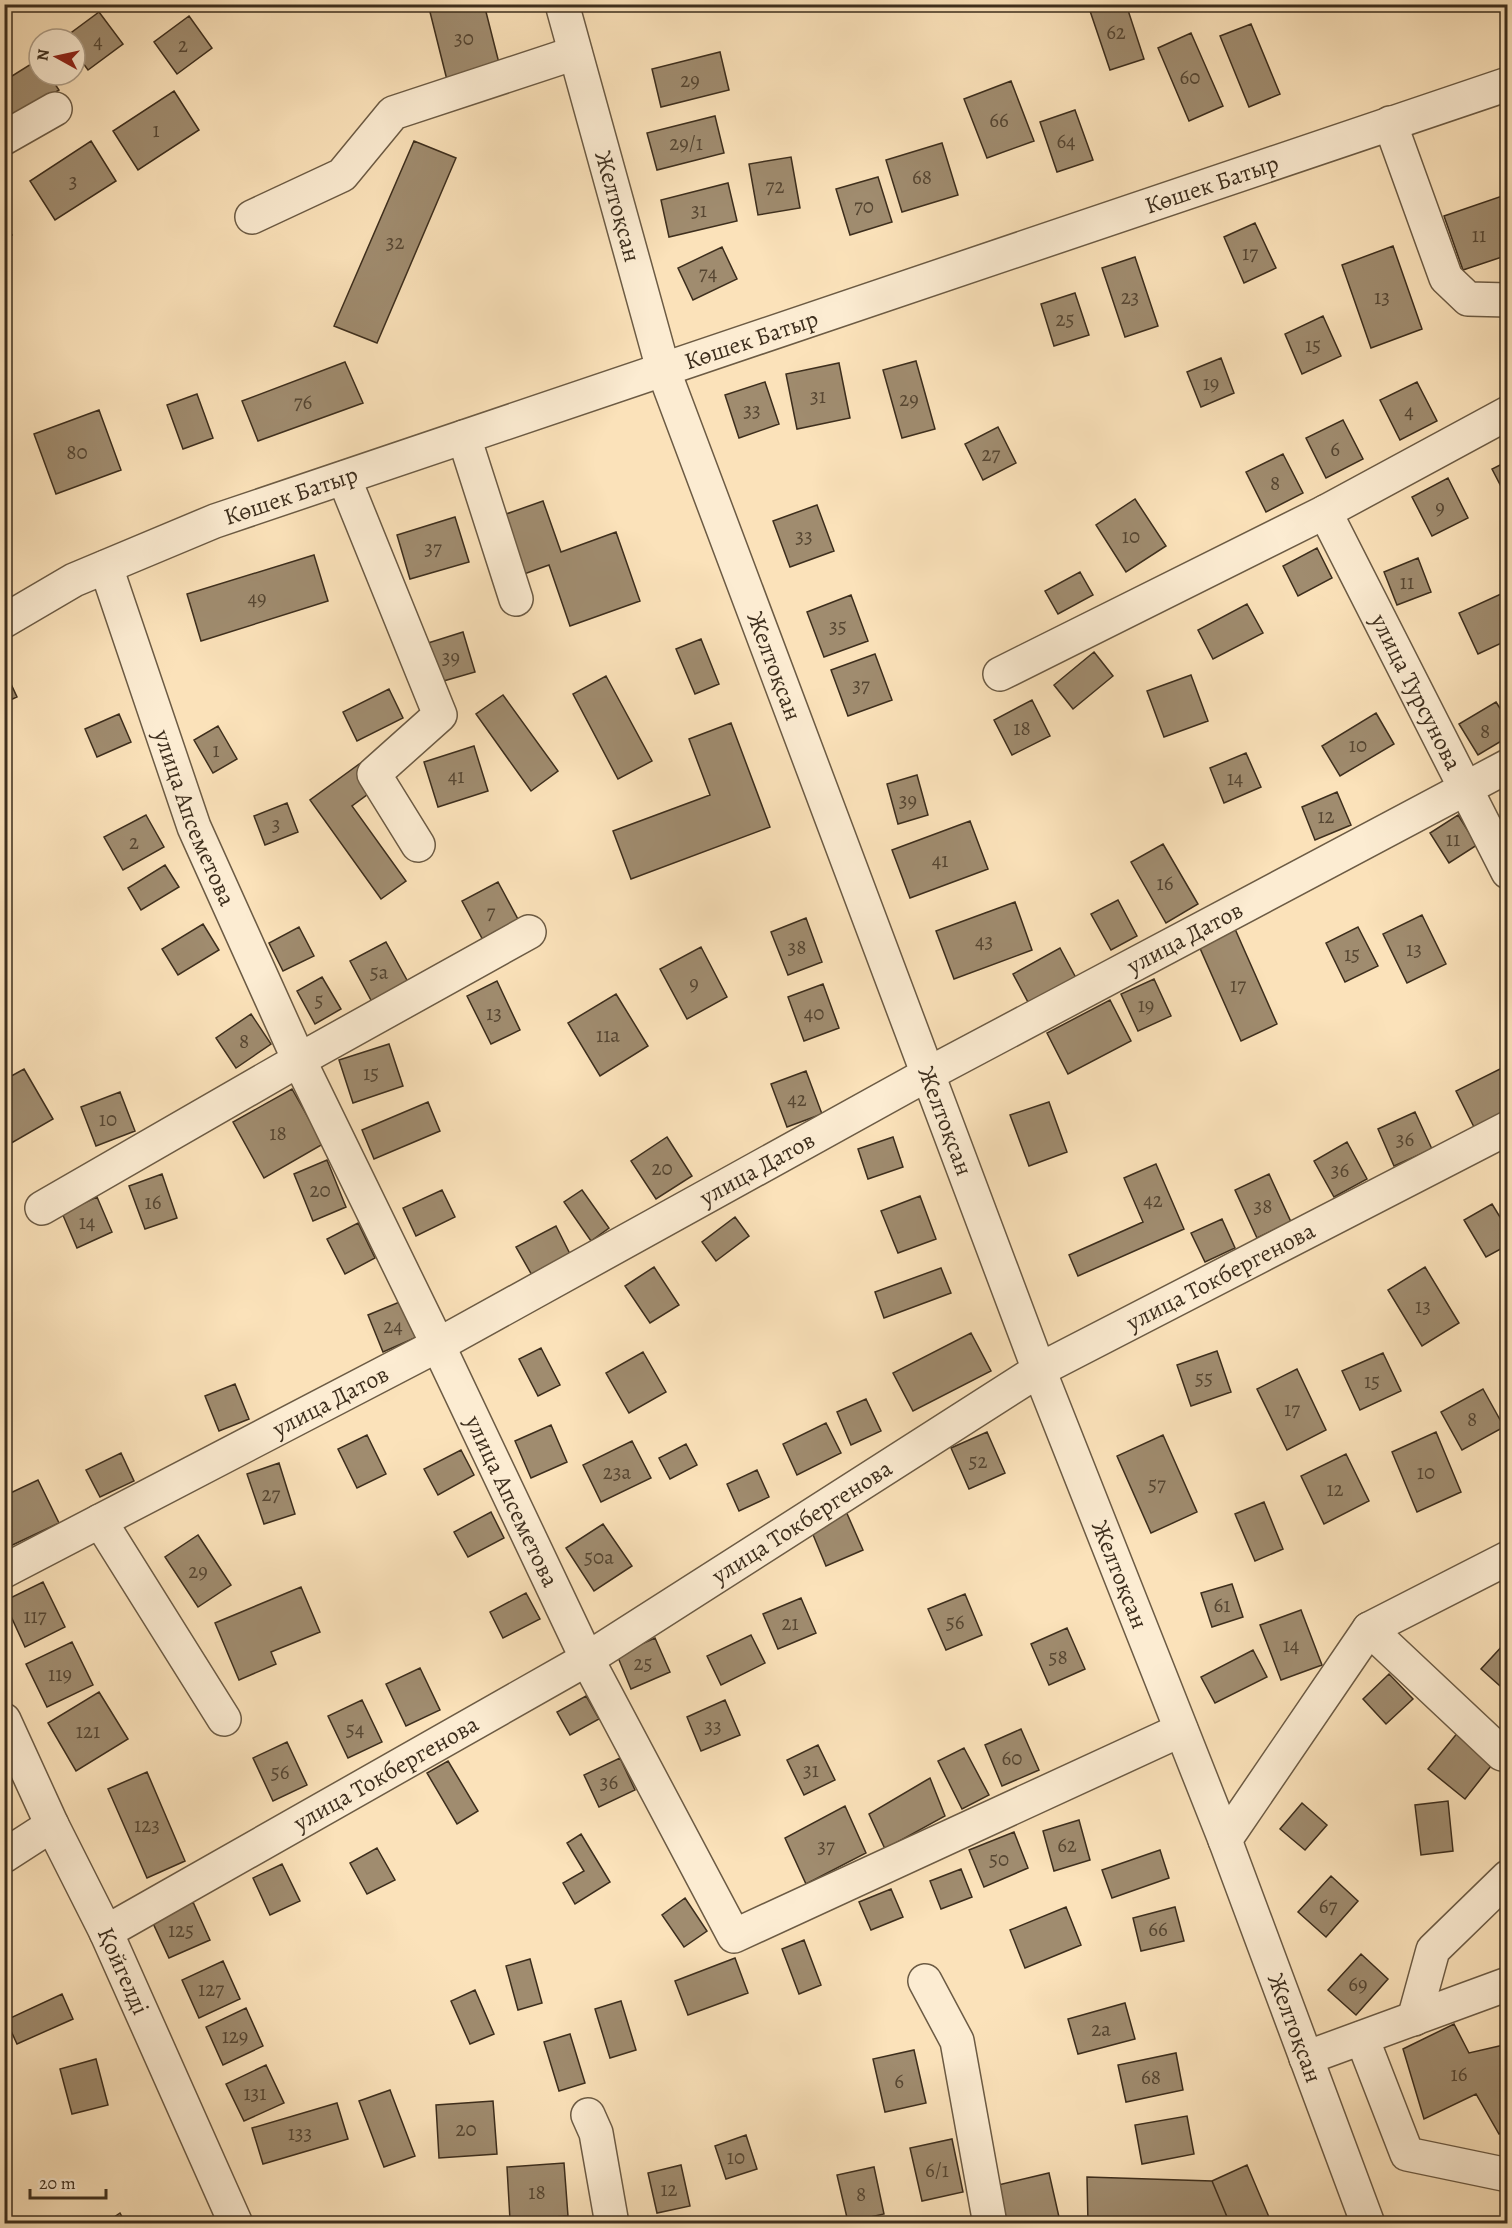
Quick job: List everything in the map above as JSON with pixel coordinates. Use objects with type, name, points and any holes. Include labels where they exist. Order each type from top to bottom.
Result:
[{"type":"street","name":"Желтоқсан","points":[[562,4],[663,369],[1039,1370],[1225,1840],[1368,2223]]},
{"type":"street","points":[[252,217],[342,176],[393,113],[576,53]]},
{"type":"street","name":"Көшек Батыр","points":[[4,621],[74,580],[215,521],[1508,84]]},
{"type":"street","points":[[4,138],[55,109]]},
{"type":"street","points":[[1389,123],[1446,278],[1468,299],[1508,300]]},
{"type":"street","points":[[1000,674],[1325,512],[1508,413]]},
{"type":"street","points":[[464,436],[516,599]]},
{"type":"street","points":[[344,478],[440,715],[374,774],[418,845]]},
{"type":"street","name":"улица Турсунова","points":[[1325,512],[1464,790],[1508,872]]},
{"type":"street","name":"улица Апсеметова","points":[[106,567],[194,827],[299,1060],[587,1659],[734,1936],[1181,1730]]},
{"type":"street","name":"улица Датов","points":[[4,1570],[438,1345],[928,1074],[1508,765]]},
{"type":"street","points":[[42,1208],[299,1060],[529,932]]},
{"type":"street","name":"улица Токбергенова","points":[[106,1932],[587,1659],[1039,1370],[1508,1128]]},
{"type":"street","points":[[100,1521],[224,1719]]},
{"type":"street","points":[[1225,1840],[1369,1629],[1508,1558]]},
{"type":"street","points":[[1369,1629],[1502,1754],[1508,1750]]},
{"type":"street","name":"Қойгелді","points":[[4,1720],[52,1825],[106,1932],[236,2223]]},
{"type":"street","points":[[4,1856],[52,1825]]},
{"type":"street","points":[[1414,2019],[1433,1950],[1508,1876]]},
{"type":"street","points":[[925,1981],[957,2041],[990,2223]]},
{"type":"street","points":[[1306,2058],[1508,1984]]},
{"type":"street","points":[[1362,2038],[1407,2154],[1508,2175]]},
{"type":"street","points":[[588,2115],[596,2133],[612,2223]]},
{"type":"building","points":[[428,4],[484,4],[501,71],[448,84]]},
{"type":"building","points":[[1126,4],[1144,59],[1110,70],[1088,5]]},
{"type":"building","points":[[99,12],[123,44],[88,70],[87,27],[79,27]]},
{"type":"building","points":[[189,16],[212,48],[177,74],[154,42]]},
{"type":"building","points":[[1251,24],[1280,94],[1249,107],[1220,36]]},
{"type":"building","points":[[1191,33],[1223,106],[1189,121],[1158,48]]},
{"type":"building","points":[[720,52],[729,90],[661,107],[652,69]]},
{"type":"building","points":[[27,67],[27,87],[57,87],[59,90],[13,120],[4,107],[4,81]]},
{"type":"building","points":[[1011,81],[1034,141],[987,158],[964,99]]},
{"type":"building","points":[[174,91],[199,130],[138,170],[113,131]]},
{"type":"building","points":[[1075,110],[1093,160],[1057,172],[1040,122]]},
{"type":"building","points":[[715,116],[724,153],[657,170],[647,133]]},
{"type":"building","points":[[91,141],[116,181],[55,220],[30,181]]},
{"type":"building","points":[[414,141],[456,158],[377,343],[334,326]]},
{"type":"building","points":[[942,143],[958,195],[902,212],[886,160]]},
{"type":"building","points":[[791,157],[800,208],[758,215],[749,164]]},
{"type":"building","points":[[878,177],[892,222],[850,235],[836,189]]},
{"type":"building","points":[[728,183],[737,221],[669,237],[661,200]]},
{"type":"building","points":[[1508,194],[1508,255],[1463,270],[1444,216]]},
{"type":"building","points":[[4,222],[12,235],[4,240]]},
{"type":"building","points":[[1255,223],[1276,268],[1244,283],[1224,237]]},
{"type":"building","points":[[1393,246],[1422,329],[1371,348],[1342,265]]},
{"type":"building","points":[[722,247],[737,279],[693,300],[678,268]]},
{"type":"building","points":[[1135,257],[1158,326],[1125,337],[1102,268]]},
{"type":"building","points":[[1075,293],[1089,335],[1054,346],[1041,304]]},
{"type":"building","points":[[1323,316],[1341,356],[1302,374],[1285,334]]},
{"type":"building","points":[[1221,358],[1234,393],[1201,407],[1187,372]]},
{"type":"building","points":[[916,361],[935,429],[902,438],[883,370]]},
{"type":"building","points":[[345,362],[363,403],[258,441],[242,401]]},
{"type":"building","points":[[839,363],[850,418],[797,429],[786,374]]},
{"type":"building","points":[[765,382],[779,424],[739,438],[725,395]]},
{"type":"building","points":[[1417,382],[1437,421],[1400,440],[1380,400]]},
{"type":"building","points":[[197,394],[213,438],[183,449],[167,405]]},
{"type":"building","points":[[99,410],[121,470],[56,494],[34,434]]},
{"type":"building","points":[[1343,420],[1363,459],[1326,478],[1306,438]]},
{"type":"building","points":[[998,427],[1016,463],[983,480],[965,444]]},
{"type":"building","points":[[1283,454],[1303,493],[1266,512],[1246,472]]},
{"type":"building","points":[[1508,461],[1508,500],[1492,469]]},
{"type":"building","points":[[1448,478],[1468,518],[1432,536],[1412,497]]},
{"type":"building","points":[[1135,499],[1166,546],[1126,572],[1096,525]]},
{"type":"building","points":[[543,501],[561,552],[616,532],[640,601],[570,626],[549,565],[513,578],[492,519]]},
{"type":"building","points":[[817,505],[834,551],[790,567],[773,521]]},
{"type":"building","points":[[455,517],[469,562],[410,579],[397,535]]},
{"type":"building","points":[[1317,548],[1332,578],[1298,596],[1283,566]]},
{"type":"building","points":[[314,555],[328,601],[201,641],[187,594]]},
{"type":"building","points":[[1418,558],[1431,592],[1397,605],[1384,572]]},
{"type":"building","points":[[1080,572],[1093,595],[1058,614],[1045,591]]},
{"type":"building","points":[[1501,594],[1508,609],[1508,640],[1478,654],[1459,613]]},
{"type":"building","points":[[851,595],[868,641],[824,657],[807,612]]},
{"type":"building","points":[[1247,604],[1263,633],[1213,659],[1198,630]]},
{"type":"building","points":[[463,632],[475,672],[440,682],[428,643]]},
{"type":"building","points":[[701,639],[719,684],[695,694],[676,649]]},
{"type":"building","points":[[1094,652],[1113,676],[1073,709],[1054,685]]},
{"type":"building","points":[[875,654],[892,700],[848,716],[831,670]]},
{"type":"building","points":[[4,669],[17,697],[4,703]]},
{"type":"building","points":[[1191,675],[1208,721],[1164,737],[1147,691]]},
{"type":"building","points":[[606,676],[652,761],[618,779],[573,694]]},
{"type":"building","points":[[389,689],[403,718],[357,741],[343,712]]},
{"type":"building","points":[[503,695],[558,771],[531,791],[476,714]]},
{"type":"building","points":[[1032,700],[1050,736],[1012,755],[994,720]]},
{"type":"building","points":[[1496,702],[1508,721],[1508,737],[1478,755],[1459,724]]},
{"type":"building","points":[[1376,713],[1394,744],[1340,776],[1322,746]]},
{"type":"building","points":[[119,714],[131,742],[97,757],[85,729]]},
{"type":"building","points":[[731,723],[770,827],[631,879],[613,831],[710,795],[689,739]]},
{"type":"building","points":[[218,726],[237,759],[213,773],[194,740]]},
{"type":"building","points":[[474,746],[488,791],[438,807],[424,762]]},
{"type":"building","points":[[1246,753],[1261,787],[1224,803],[1210,768]]},
{"type":"building","points":[[362,762],[379,786],[352,806],[406,881],[381,899],[310,800]]},
{"type":"building","points":[[917,775],[928,815],[898,824],[887,784]]},
{"type":"building","points":[[1337,792],[1351,825],[1315,840],[1302,807]]},
{"type":"building","points":[[287,803],[298,832],[265,845],[254,816]]},
{"type":"building","points":[[146,815],[164,847],[123,870],[104,837]]},
{"type":"building","points":[[1458,815],[1477,845],[1449,863],[1430,833]]},
{"type":"building","points":[[970,821],[988,869],[910,898],[892,850]]},
{"type":"building","points":[[1163,844],[1198,904],[1166,923],[1131,862]]},
{"type":"building","points":[[165,865],[179,887],[141,910],[128,888]]},
{"type":"building","points":[[498,882],[520,923],[484,942],[462,901]]},
{"type":"building","points":[[1118,900],[1137,936],[1111,950],[1091,914]]},
{"type":"building","points":[[1015,902],[1032,950],[954,979],[936,931]]},
{"type":"building","points":[[1422,915],[1446,964],[1407,983],[1383,934]]},
{"type":"building","points":[[806,918],[822,962],[788,975],[771,932]]},
{"type":"building","points":[[203,924],[219,950],[178,975],[162,949]]},
{"type":"building","points":[[299,927],[314,956],[283,971],[269,943]]},
{"type":"building","points":[[1358,927],[1378,966],[1345,982],[1326,943]]},
{"type":"building","points":[[1235,929],[1277,1024],[1241,1041],[1199,946]]},
{"type":"building","points":[[386,942],[408,982],[372,1002],[350,961]]},
{"type":"building","points":[[701,947],[727,997],[687,1019],[660,969]]},
{"type":"building","points":[[1060,948],[1076,978],[1029,1004],[1013,974]]},
{"type":"building","points":[[322,977],[341,1009],[315,1024],[297,991]]},
{"type":"building","points":[[1154,979],[1171,1016],[1138,1031],[1121,994]]},
{"type":"building","points":[[497,981],[520,1030],[491,1044],[467,996]]},
{"type":"building","points":[[823,984],[839,1028],[804,1041],[788,997]]},
{"type":"building","points":[[616,994],[648,1046],[600,1076],[568,1023]]},
{"type":"building","points":[[1110,1000],[1131,1041],[1068,1074],[1047,1033]]},
{"type":"building","points":[[251,1014],[271,1044],[236,1068],[216,1038]]},
{"type":"building","points":[[389,1044],[403,1086],[353,1103],[339,1060]]},
{"type":"building","points":[[1508,1065],[1508,1116],[1476,1131],[1456,1091]]},
{"type":"building","points":[[24,1069],[53,1119],[8,1145],[4,1139],[4,1080]]},
{"type":"building","points":[[806,1071],[822,1114],[787,1127],[771,1084]]},
{"type":"building","points":[[292,1089],[323,1144],[264,1178],[233,1122]]},
{"type":"building","points":[[120,1092],[135,1131],[96,1146],[81,1107]]},
{"type":"building","points":[[428,1102],[440,1131],[374,1159],[362,1130]]},
{"type":"building","points":[[1049,1102],[1067,1152],[1029,1166],[1010,1115]]},
{"type":"building","points":[[1415,1112],[1432,1149],[1394,1166],[1378,1129]]},
{"type":"building","points":[[667,1137],[692,1176],[656,1199],[631,1161]]},
{"type":"building","points":[[893,1137],[903,1167],[868,1179],[858,1149]]},
{"type":"building","points":[[1347,1142],[1367,1179],[1334,1197],[1314,1161]]},
{"type":"building","points":[[327,1160],[346,1207],[313,1221],[294,1174]]},
{"type":"building","points":[[1156,1164],[1184,1229],[1078,1276],[1069,1255],[1143,1222],[1124,1178]]},
{"type":"building","points":[[162,1174],[177,1218],[145,1229],[129,1186]]},
{"type":"building","points":[[1269,1174],[1291,1222],[1257,1238],[1235,1190]]},
{"type":"building","points":[[442,1190],[455,1217],[416,1236],[403,1208]]},
{"type":"building","points":[[582,1190],[609,1228],[591,1241],[564,1202]]},
{"type":"building","points":[[920,1196],[936,1239],[898,1253],[881,1211]]},
{"type":"building","points":[[97,1197],[112,1232],[77,1248],[62,1213]]},
{"type":"building","points":[[1492,1204],[1508,1230],[1508,1245],[1486,1257],[1464,1220]]},
{"type":"building","points":[[735,1217],[749,1236],[716,1261],[702,1242]]},
{"type":"building","points":[[1222,1219],[1235,1248],[1205,1262],[1191,1233]]},
{"type":"building","points":[[358,1223],[375,1258],[345,1274],[327,1239]]},
{"type":"building","points":[[556,1226],[571,1256],[533,1277],[516,1247]]},
{"type":"building","points":[[654,1267],[679,1305],[650,1323],[625,1286]]},
{"type":"building","points":[[1425,1267],[1459,1323],[1422,1346],[1388,1290]]},
{"type":"building","points":[[941,1268],[951,1293],[884,1318],[875,1292]]},
{"type":"building","points":[[402,1301],[417,1337],[383,1352],[368,1315]]},
{"type":"building","points":[[971,1333],[991,1371],[913,1411],[893,1373]]},
{"type":"building","points":[[541,1348],[560,1385],[538,1396],[519,1359]]},
{"type":"building","points":[[1217,1351],[1231,1392],[1191,1406],[1177,1365]]},
{"type":"building","points":[[643,1352],[666,1392],[629,1413],[606,1373]]},
{"type":"building","points":[[1383,1353],[1401,1391],[1360,1410],[1342,1371]]},
{"type":"building","points":[[1297,1369],[1326,1430],[1287,1450],[1257,1389]]},
{"type":"building","points":[[235,1384],[249,1419],[219,1431],[205,1396]]},
{"type":"building","points":[[1483,1389],[1504,1427],[1462,1450],[1441,1412]]},
{"type":"building","points":[[866,1399],[881,1431],[851,1445],[837,1412]]},
{"type":"building","points":[[826,1423],[841,1453],[797,1475],[783,1444]]},
{"type":"building","points":[[551,1425],[567,1462],[531,1478],[515,1441]]},
{"type":"building","points":[[987,1432],[1005,1473],[969,1489],[951,1448]]},
{"type":"building","points":[[1436,1432],[1461,1492],[1417,1512],[1392,1452]]},
{"type":"building","points":[[367,1435],[386,1474],[357,1488],[338,1449]]},
{"type":"building","points":[[1163,1435],[1197,1512],[1151,1533],[1117,1456]]},
{"type":"building","points":[[632,1441],[651,1478],[601,1502],[583,1465]]},
{"type":"building","points":[[686,1444],[697,1465],[670,1479],[659,1458]]},
{"type":"building","points":[[461,1450],[474,1475],[438,1495],[424,1469]]},
{"type":"building","points":[[121,1453],[134,1481],[100,1497],[86,1470]]},
{"type":"building","points":[[1346,1454],[1369,1501],[1324,1524],[1301,1476]]},
{"type":"building","points":[[279,1463],[295,1514],[264,1524],[247,1474]]},
{"type":"building","points":[[757,1470],[769,1497],[739,1511],[727,1484]]},
{"type":"building","points":[[38,1480],[59,1523],[4,1549],[4,1496]]},
{"type":"building","points":[[1264,1502],[1283,1549],[1255,1561],[1235,1514]]},
{"type":"building","points":[[845,1509],[863,1550],[826,1566],[809,1525]]},
{"type":"building","points":[[491,1512],[504,1538],[468,1557],[454,1532]]},
{"type":"building","points":[[603,1524],[632,1566],[594,1591],[566,1548]]},
{"type":"building","points":[[198,1535],[231,1585],[198,1607],[165,1557]]},
{"type":"building","points":[[43,1582],[65,1627],[25,1647],[4,1601]]},
{"type":"building","points":[[1232,1584],[1243,1617],[1212,1627],[1201,1593]]},
{"type":"building","points":[[301,1587],[320,1632],[271,1652],[276,1664],[239,1680],[215,1623]]},
{"type":"building","points":[[526,1593],[540,1619],[503,1638],[490,1612]]},
{"type":"building","points":[[965,1594],[982,1635],[946,1650],[928,1609]]},
{"type":"building","points":[[801,1598],[816,1633],[778,1649],[763,1614]]},
{"type":"building","points":[[1301,1610],[1322,1665],[1281,1680],[1260,1625]]},
{"type":"building","points":[[1067,1628],[1085,1669],[1049,1685],[1031,1644]]},
{"type":"building","points":[[751,1635],[765,1663],[721,1685],[707,1656]]},
{"type":"building","points":[[655,1638],[670,1672],[631,1689],[617,1655]]},
{"type":"building","points":[[72,1642],[93,1685],[47,1707],[26,1664]]},
{"type":"building","points":[[1505,1643],[1508,1645],[1508,1693],[1481,1669]]},
{"type":"building","points":[[1253,1650],[1267,1677],[1215,1703],[1201,1677]]},
{"type":"building","points":[[420,1668],[440,1710],[406,1726],[386,1684]]},
{"type":"building","points":[[1389,1674],[1413,1699],[1386,1724],[1363,1699]]},
{"type":"building","points":[[99,1692],[128,1739],[76,1771],[48,1723]]},
{"type":"building","points":[[586,1696],[599,1719],[570,1735],[557,1712]]},
{"type":"building","points":[[362,1700],[382,1742],[348,1758],[328,1716]]},
{"type":"building","points":[[725,1700],[740,1735],[701,1751],[687,1717]]},
{"type":"building","points":[[1021,1729],[1039,1770],[1002,1786],[985,1745]]},
{"type":"building","points":[[1459,1731],[1495,1761],[1465,1799],[1428,1769]]},
{"type":"building","points":[[287,1742],[307,1785],[273,1801],[253,1758]]},
{"type":"building","points":[[818,1745],[835,1780],[804,1795],[787,1760]]},
{"type":"building","points":[[964,1748],[989,1795],[962,1809],[938,1761]]},
{"type":"building","points":[[620,1758],[635,1790],[599,1807],[584,1775]]},
{"type":"building","points":[[448,1761],[478,1811],[457,1824],[427,1773]]},
{"type":"building","points":[[147,1772],[185,1861],[147,1878],[108,1789]]},
{"type":"building","points":[[930,1778],[945,1816],[885,1849],[869,1814]]},
{"type":"building","points":[[1448,1801],[1453,1851],[1421,1855],[1415,1805]]},
{"type":"building","points":[[1302,1803],[1327,1825],[1305,1850],[1280,1829]]},
{"type":"building","points":[[845,1806],[866,1853],[806,1884],[785,1838]]},
{"type":"building","points":[[1079,1820],[1090,1860],[1054,1871],[1043,1831]]},
{"type":"building","points":[[1014,1832],[1028,1868],[984,1887],[969,1850]]},
{"type":"building","points":[[581,1834],[610,1882],[575,1904],[563,1883],[584,1871],[567,1843]]},
{"type":"building","points":[[377,1848],[395,1880],[367,1894],[350,1863]]},
{"type":"building","points":[[1160,1850],[1169,1878],[1112,1898],[1102,1870]]},
{"type":"building","points":[[282,1864],[300,1901],[270,1915],[253,1878]]},
{"type":"building","points":[[961,1869],[972,1897],[941,1909],[930,1881]]},
{"type":"building","points":[[1331,1876],[1358,1901],[1326,1937],[1298,1912]]},
{"type":"building","points":[[891,1889],[903,1917],[871,1930],[859,1902]]},
{"type":"building","points":[[685,1898],[707,1931],[684,1947],[662,1915]]},
{"type":"building","points":[[193,1902],[210,1940],[169,1958],[152,1921]]},
{"type":"building","points":[[1066,1907],[1081,1945],[1025,1968],[1010,1930]]},
{"type":"building","points":[[1175,1907],[1184,1941],[1141,1951],[1133,1918]]},
{"type":"building","points":[[804,1940],[821,1985],[799,1994],[782,1949]]},
{"type":"building","points":[[1361,1954],[1388,1979],[1356,2015],[1328,1990]]},
{"type":"building","points":[[735,1958],[748,1993],[688,2015],[675,1981]]},
{"type":"building","points":[[530,1959],[542,2003],[518,2010],[506,1966]]},
{"type":"building","points":[[223,1961],[240,1999],[199,2018],[182,1980]]},
{"type":"building","points":[[475,1990],[494,2034],[470,2044],[451,2001]]},
{"type":"building","points":[[62,1994],[73,2019],[17,2044],[6,2020]]},
{"type":"building","points":[[621,2001],[636,2050],[610,2058],[595,2009]]},
{"type":"building","points":[[1125,2003],[1135,2039],[1078,2054],[1068,2019]]},
{"type":"building","points":[[246,2008],[263,2046],[223,2065],[206,2027]]},
{"type":"building","points":[[1454,2024],[1469,2053],[1508,2044],[1508,2130],[1499,2134],[1476,2094],[1424,2119],[1403,2049]]},
{"type":"building","points":[[570,2034],[585,2083],[559,2091],[544,2042]]},
{"type":"building","points":[[914,2050],[926,2103],[885,2112],[873,2059]]},
{"type":"building","points":[[1176,2053],[1183,2090],[1126,2102],[1118,2065]]},
{"type":"building","points":[[96,2059],[108,2105],[72,2114],[60,2069]]},
{"type":"building","points":[[266,2065],[284,2103],[244,2121],[226,2084]]},
{"type":"building","points":[[390,2090],[415,2156],[384,2167],[359,2101]]},
{"type":"building","points":[[493,2101],[497,2154],[439,2158],[436,2105]]},
{"type":"building","points":[[337,2103],[348,2139],[263,2164],[252,2128]]},
{"type":"building","points":[[1187,2116],[1194,2154],[1142,2164],[1135,2125]]},
{"type":"building","points":[[746,2135],[757,2169],[726,2179],[715,2146]]},
{"type":"building","points":[[952,2139],[963,2192],[922,2201],[910,2148]]},
{"type":"building","points":[[564,2163],[568,2216],[510,2220],[507,2167]]},
{"type":"building","points":[[681,2165],[690,2206],[657,2213],[648,2173]]},
{"type":"building","points":[[1247,2165],[1269,2217],[1253,2224],[1230,2224],[1212,2181]]},
{"type":"building","points":[[874,2167],[884,2214],[848,2222],[837,2175]]},
{"type":"building","points":[[1049,2173],[1059,2217],[1033,2224],[1007,2224],[998,2185]]},
{"type":"building","points":[[1087,2177],[1212,2181],[1230,2224],[1088,2224]]},
{"type":"building","points":[[120,2213],[126,2224],[104,2224]]}]
